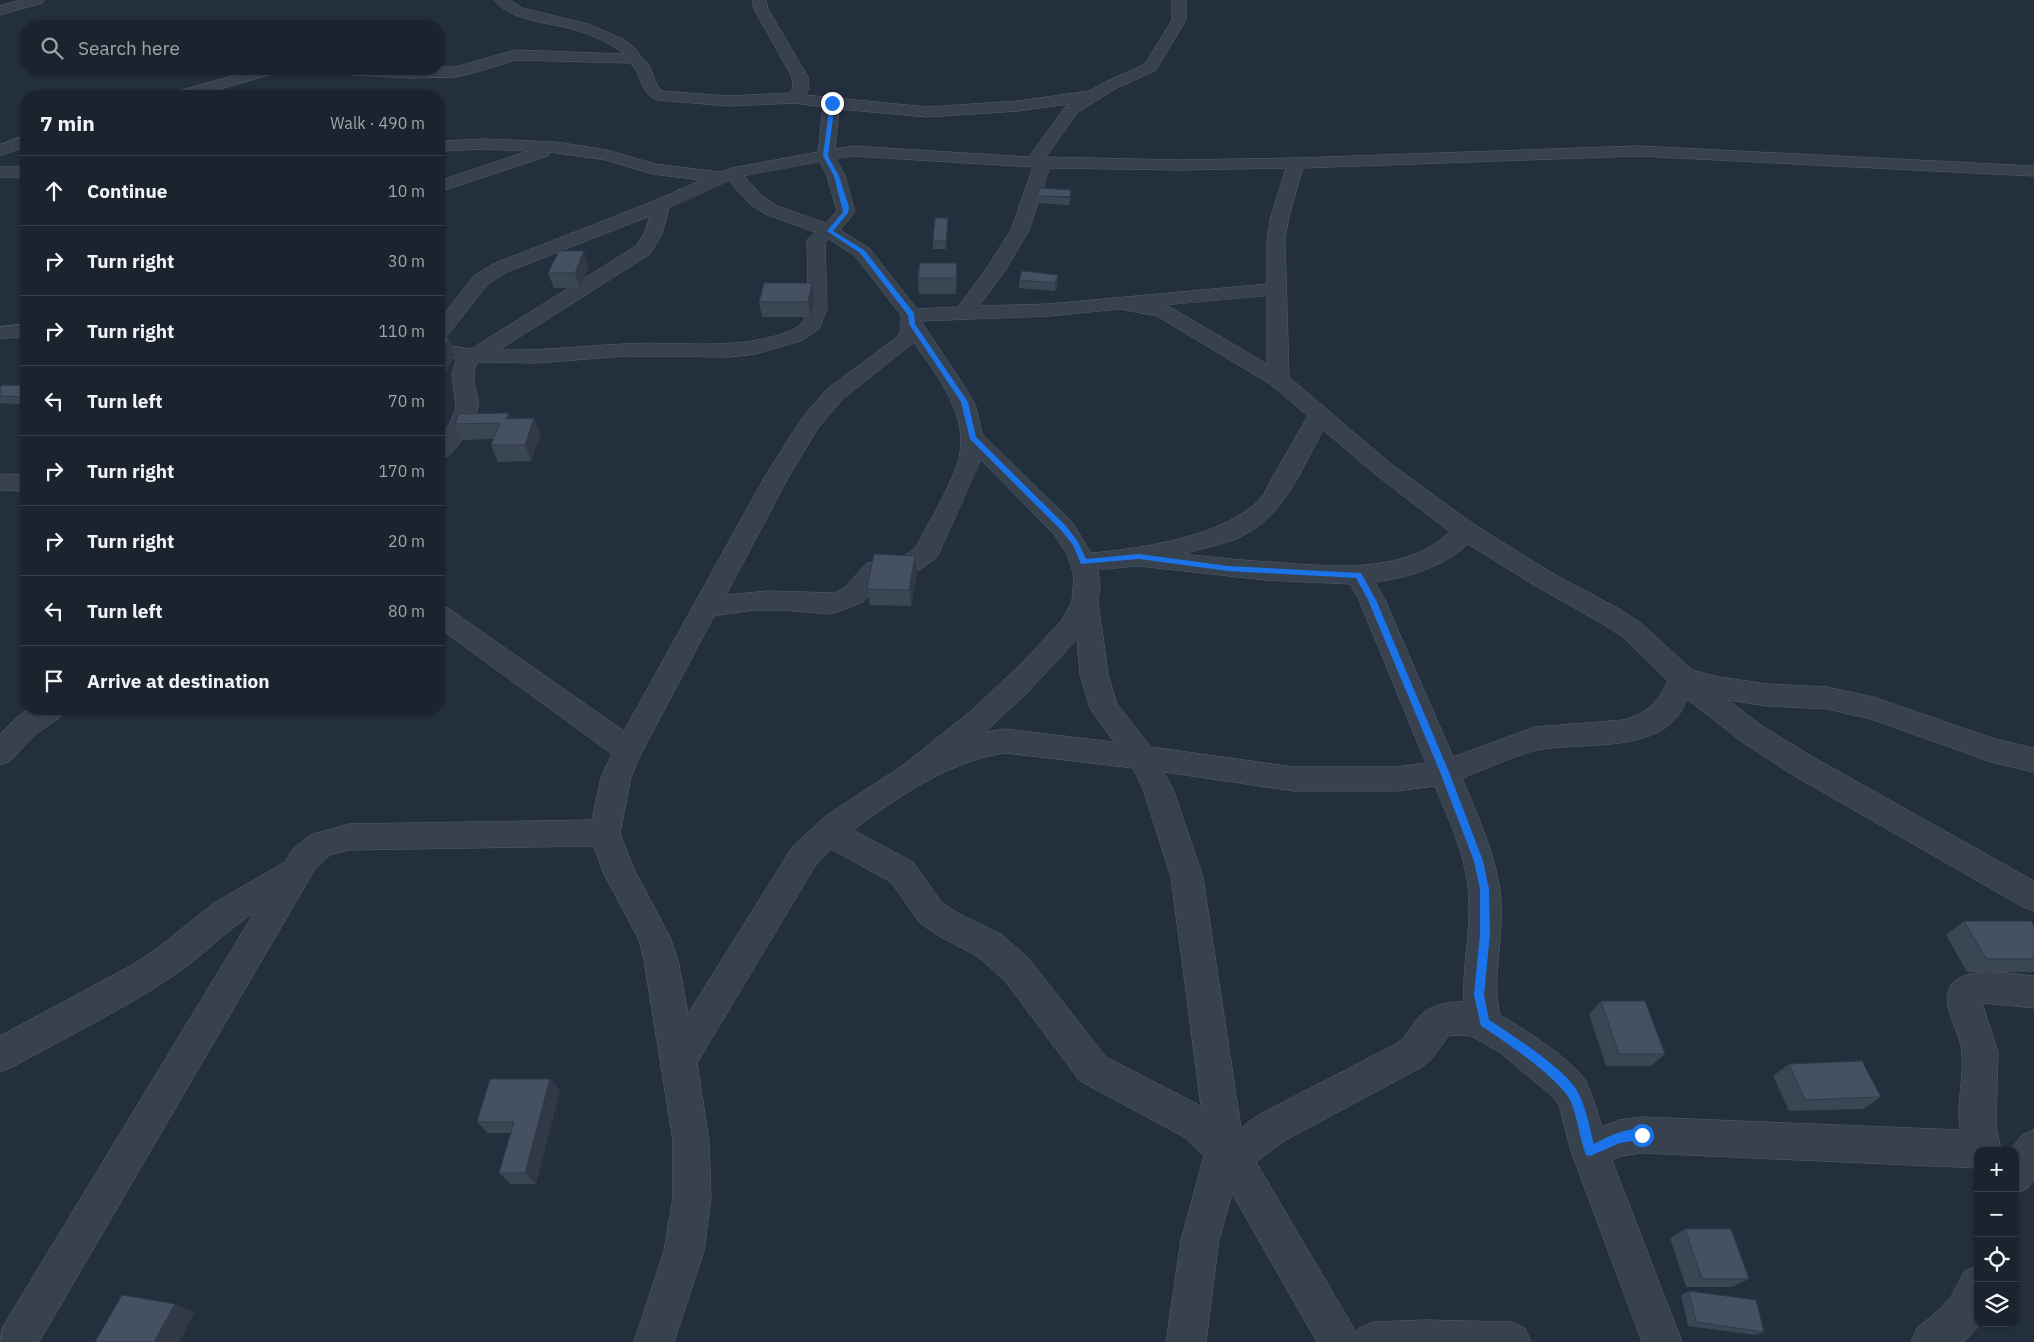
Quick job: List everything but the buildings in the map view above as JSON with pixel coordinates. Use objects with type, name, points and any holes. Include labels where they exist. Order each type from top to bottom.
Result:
[{"type":"street","points":[[0,11],[37,0]]},
{"type":"street","points":[[501,0],[517,11],[568,22],[610,37],[632,52],[634,59]]},
{"type":"street","points":[[759,0],[761,9],[800,77],[801,88],[795,98]]},
{"type":"street","points":[[964,313],[995,271],[1020,230],[1038,162],[1071,110],[1091,96],[1151,67],[1179,20],[1179,0]]},
{"type":"street","points":[[445,73],[476,68],[515,55],[634,59],[643,66],[651,89],[658,95],[728,101],[795,98],[903,111],[951,111],[1018,106],[1091,96]]},
{"type":"street","points":[[200,90],[252,75]]},
{"type":"street","points":[[445,351],[475,356],[558,356],[626,350],[730,351],[756,348],[785,340],[806,331],[816,317],[815,242],[830,231],[846,212],[836,176],[826,156],[832,103]]},
{"type":"street","points":[[0,151],[20,143]]},
{"type":"street","points":[[445,146],[485,144],[556,147],[606,155],[652,169],[727,175],[756,200],[771,210],[830,231],[862,252],[912,319],[964,402],[973,438],[972,451],[968,464],[926,553],[916,561],[904,565],[876,569],[860,590],[852,597],[841,602],[830,604],[763,599],[730,602],[705,609]]},
{"type":"street","points":[[445,185],[556,147]]},
{"type":"street","points":[[445,325],[481,280],[493,271],[660,205],[727,175],[853,151],[869,150],[1038,162],[1180,165],[1296,163],[1638,151],[2034,171]]},
{"type":"street","points":[[1278,379],[1276,239],[1296,163]]},
{"type":"street","points":[[0,172],[20,172]]},
{"type":"street","points":[[445,444],[454,434],[467,410],[461,374],[462,368],[467,361],[642,250],[649,242],[659,222],[660,205]]},
{"type":"street","points":[[912,319],[964,313],[1049,310],[1276,290]]},
{"type":"street","points":[[1122,304],[1163,311],[1278,379],[1382,469],[1466,531],[1543,580],[1612,617],[1633,631],[1701,694],[1752,734],[1804,766],[2034,897]]},
{"type":"street","points":[[654,1342],[684,1251],[692,1197],[691,1141],[661,960],[654,937],[620,874],[605,833],[616,778],[628,750],[768,494],[816,416],[835,394],[905,341],[911,332],[912,319]]},
{"type":"street","points":[[0,333],[20,331]]},
{"type":"street","points":[[1084,562],[1139,557],[1230,532],[1254,520],[1270,503],[1320,415]]},
{"type":"street","points":[[679,1060],[804,856],[828,832],[913,774],[1004,698],[1068,631],[1083,609],[1088,585],[1084,562],[1076,544],[1063,528],[973,438]]},
{"type":"street","points":[[0,482],[20,483]]},
{"type":"street","points":[[1139,557],[1228,568],[1358,575],[1411,565],[1444,551],[1466,531]]},
{"type":"street","points":[[1358,575],[1372,600],[1479,861],[1484,889],[1485,934],[1479,995],[1485,1023]]},
{"type":"street","points":[[1085,598],[1094,674],[1104,708],[1142,757],[1158,789],[1187,878],[1229,1152],[1200,1240],[1186,1342]]},
{"type":"street","points":[[445,619],[628,750]]},
{"type":"street","points":[[1684,678],[1719,688],[1767,694],[1827,698],[1873,708],[1994,751],[2034,760]]},
{"type":"street","points":[[913,774],[979,745],[995,742],[1016,742],[1142,757],[1294,779],[1419,778],[1444,772],[1535,739],[1623,731],[1642,726],[1652,722],[1668,708],[1684,678]]},
{"type":"street","points":[[6,742],[42,715]]},
{"type":"street","points":[[828,832],[902,872],[931,913],[949,925],[989,945],[1017,970],[1065,1034],[1094,1068],[1197,1124],[1229,1152],[1340,1342]]},
{"type":"street","points":[[16,1342],[296,871],[304,859],[321,844],[349,836],[605,833]]},
{"type":"street","points":[[0,1055],[144,976],[167,961],[226,913],[296,871]]},
{"type":"street","points":[[1982,1147],[1976,1130],[1980,1052],[1964,997],[1970,990],[1983,987],[2034,992]]},
{"type":"street","points":[[1229,1152],[1377,1070],[1408,1056],[1419,1048],[1434,1025],[1439,1022],[1458,1018],[1485,1023],[1510,1038],[1565,1083],[1573,1094],[1590,1151],[1662,1342]]},
{"type":"street","points":[[1590,1151],[1619,1138],[1642,1135],[1974,1150]]},
{"type":"street","points":[[2019,1170],[2034,1149]]},
{"type":"street","points":[[1931,1342],[1962,1316],[1974,1298]]},
{"type":"street","points":[[1373,1342],[1511,1342]]},
{"type":"route","points":[[832,103],[826,156],[836,176],[846,212],[830,231],[847,240],[862,252],[904,304],[912,315],[912,324],[964,402],[973,438],[1063,528],[1076,544],[1084,562],[1139,557],[1228,568],[1358,575],[1372,600],[1479,861],[1484,889],[1485,934],[1479,995],[1480,1009],[1485,1023],[1510,1038],[1565,1083],[1573,1094],[1578,1107],[1590,1151],[1619,1138],[1642,1135]]}]
